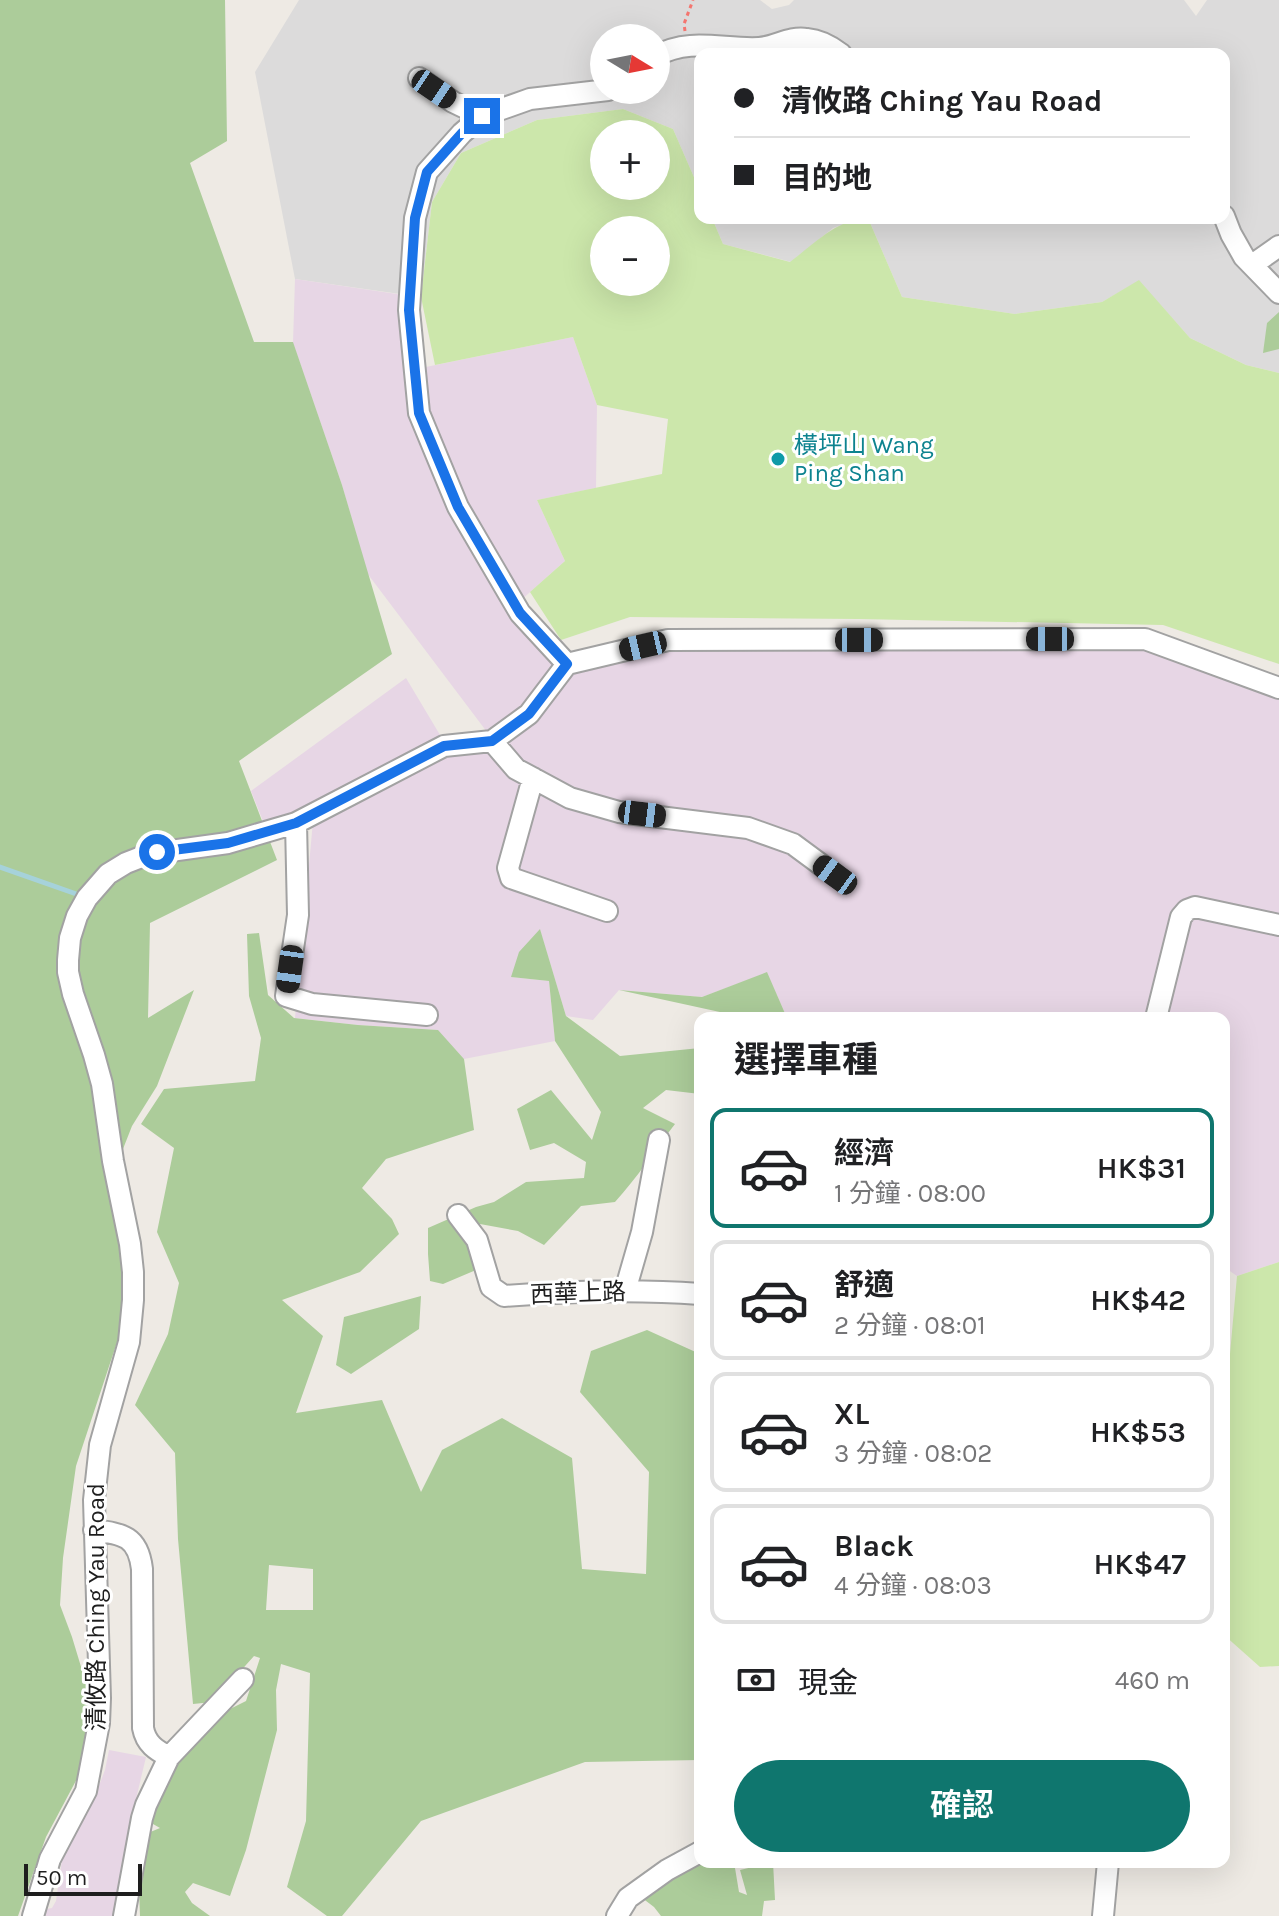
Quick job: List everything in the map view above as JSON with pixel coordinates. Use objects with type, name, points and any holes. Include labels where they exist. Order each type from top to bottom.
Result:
[{"type":"street","points":[[670,49],[686,45],[762,48],[793,38],[808,39],[830,48]]},
{"type":"street","points":[[419,78],[453,102],[482,116]]},
{"type":"street","points":[[567,664],[520,613],[458,507],[419,413],[409,310],[415,218],[427,172],[482,116],[530,99],[590,92]]},
{"type":"street","points":[[1227,224],[1244,257],[1279,293]]},
{"type":"street","points":[[1252,265],[1279,246]]},
{"type":"street","points":[[835,875],[793,844],[748,828],[619,812],[570,798],[516,769],[492,741],[529,714],[567,664],[668,640],[1145,639],[1279,688]]},
{"type":"street","name":"清攸路 Ching Yau Road","points":[[33,1916],[50,1859],[86,1791],[99,1723],[94,1500],[97,1463],[107,1415],[129,1342],[134,1286],[130,1244],[113,1161],[102,1084],[68,972],[73,926],[81,906],[93,889],[108,874],[126,863],[157,852],[228,843],[296,823],[444,746],[492,741]]},
{"type":"street","points":[[533,778],[508,868],[511,878],[607,911]]},
{"type":"street","points":[[296,823],[298,915],[286,996],[312,1004],[427,1015]]},
{"type":"street","points":[[1157,1012],[1181,917],[1187,910],[1195,907],[1279,925]]},
{"type":"street","points":[[625,1291],[642,1232],[659,1140]]},
{"type":"street","name":"西華上路","points":[[458,1215],[477,1240],[491,1287],[504,1296],[573,1291],[694,1294]]},
{"type":"street","points":[[94,1530],[122,1535],[131,1540],[139,1553],[142,1569],[143,1728],[151,1747],[169,1757]]},
{"type":"street","points":[[124,1916],[142,1818],[169,1757],[243,1679]]},
{"type":"street","points":[[617,1916],[628,1898],[694,1855]]},
{"type":"street","points":[[1103,1916],[1107,1868]]},
{"type":"path","points":[[686,45],[684,24],[693,0]]},
{"type":"shaded area","points":[[299,0],[760,0],[772,9],[789,5],[794,0],[1184,0],[1196,16],[1207,0],[1279,0],[1279,373],[1246,365],[1190,338],[1139,281],[1102,302],[1015,314],[902,297],[871,224],[1230,224],[1230,48],[694,48],[694,177],[670,128],[670,120],[650,120],[623,109],[537,120],[461,153],[432,202],[421,297],[295,279],[255,72]]},
{"type":"shaded area","points":[[715,224],[844,224],[833,228],[791,262],[723,244]]},
{"type":"shaded area","points":[[295,279],[404,295],[413,414],[559,664],[525,710],[490,736],[367,573],[342,485],[293,343]]},
{"type":"shaded area","points":[[573,337],[597,405],[596,488],[537,500],[565,561],[520,601],[463,504],[425,411],[421,368]]},
{"type":"shaded area","points":[[669,645],[1144,645],[1279,695],[1279,919],[1195,901],[1152,1012],[784,1012],[767,973],[702,997],[619,990],[593,1020],[566,1016],[540,930],[512,977],[549,981],[555,1041],[464,1059],[437,1030],[295,1018],[313,821],[446,751],[494,747],[570,669]]},
{"type":"shaded area","points":[[406,678],[443,740],[294,818],[265,826],[251,791]]},
{"type":"shaded area","points":[[1190,915],[1279,931],[1279,1262],[1237,1276],[1230,1271],[1230,1012],[1164,1012]]},
{"type":"shaded area","points":[[109,1750],[146,1757],[113,1916],[45,1916],[46,1909],[52,1908],[56,1901],[62,1860],[100,1783]]},
{"type":"green space","points":[[0,0],[225,0],[227,141],[190,163],[254,342],[293,342],[342,485],[392,654],[239,761],[277,860],[150,923],[148,1018],[194,990],[157,1086],[132,1126],[110,1182],[134,1291],[76,1466],[60,1605],[92,1703],[87,1760],[46,1837],[18,1916],[0,1916]]},
{"type":"green space","points":[[623,109],[650,120],[590,120],[590,200],[670,200],[670,128],[694,177],[694,224],[715,224],[723,244],[790,262],[842,224],[871,224],[902,297],[1015,314],[1102,302],[1139,280],[1190,338],[1246,365],[1279,373],[1279,664],[1163,625],[630,617],[561,640],[530,592],[565,561],[537,500],[662,474],[668,419],[597,405],[573,337],[435,365],[421,297],[432,202],[461,153],[537,120]]},
{"type":"green space","points":[[1279,312],[1279,349],[1263,353],[1267,323]]},
{"type":"green space","points":[[540,929],[566,1016],[620,1056],[694,1049],[694,1093],[666,1090],[643,1108],[675,1124],[615,1202],[581,1206],[544,1245],[518,1231],[480,1224],[476,1270],[443,1284],[430,1281],[428,1228],[494,1202],[526,1182],[584,1178],[586,1162],[554,1143],[530,1150],[517,1109],[551,1090],[592,1140],[601,1112],[555,1041],[549,981],[511,977],[519,952]]},
{"type":"green space","points":[[259,933],[268,995],[294,1018],[438,1030],[464,1059],[474,1130],[386,1159],[362,1188],[392,1219],[399,1234],[360,1272],[282,1300],[323,1336],[296,1413],[382,1400],[421,1492],[442,1450],[502,1418],[572,1458],[582,1569],[646,1574],[649,1472],[580,1392],[591,1351],[647,1330],[694,1351],[694,1760],[585,1762],[421,1821],[342,1916],[327,1916],[287,1887],[306,1821],[310,1673],[281,1664],[276,1690],[277,1730],[246,1850],[230,1896],[193,1883],[185,1892],[192,1903],[210,1916],[140,1916],[139,1889],[148,1833],[160,1828],[146,1820],[175,1760],[224,1712],[246,1701],[260,1658],[254,1656],[213,1702],[193,1704],[178,1539],[175,1453],[135,1405],[168,1334],[179,1283],[157,1232],[174,1148],[141,1124],[164,1089],[255,1081],[261,1038],[249,996],[247,934]],"holes":[[[269,1565],[313,1569],[313,1610],[266,1610]]]},
{"type":"green space","points":[[767,972],[784,1012],[720,1012],[619,990],[702,997]]},
{"type":"green space","points":[[1279,1262],[1279,1666],[1260,1667],[1230,1640],[1230,1354],[1237,1276]]},
{"type":"green space","points":[[421,1296],[419,1329],[351,1374],[336,1365],[344,1317]]},
{"type":"green space","points":[[694,1844],[694,1868],[735,1868],[739,1892],[747,1895],[740,1870],[773,1868],[775,1900],[764,1901],[762,1916],[661,1916],[629,1888],[644,1872]]},
{"type":"waterway","points":[[0,867],[82,896]]},
{"type":"place","name":"橫坪山 Wang Ping Shan","points":[[778,459]]},
{"type":"route","points":[[157,852],[228,843],[296,823],[444,746],[492,741],[529,714],[567,664],[520,613],[458,507],[419,413],[409,310],[415,218],[427,172],[482,116]]}]
